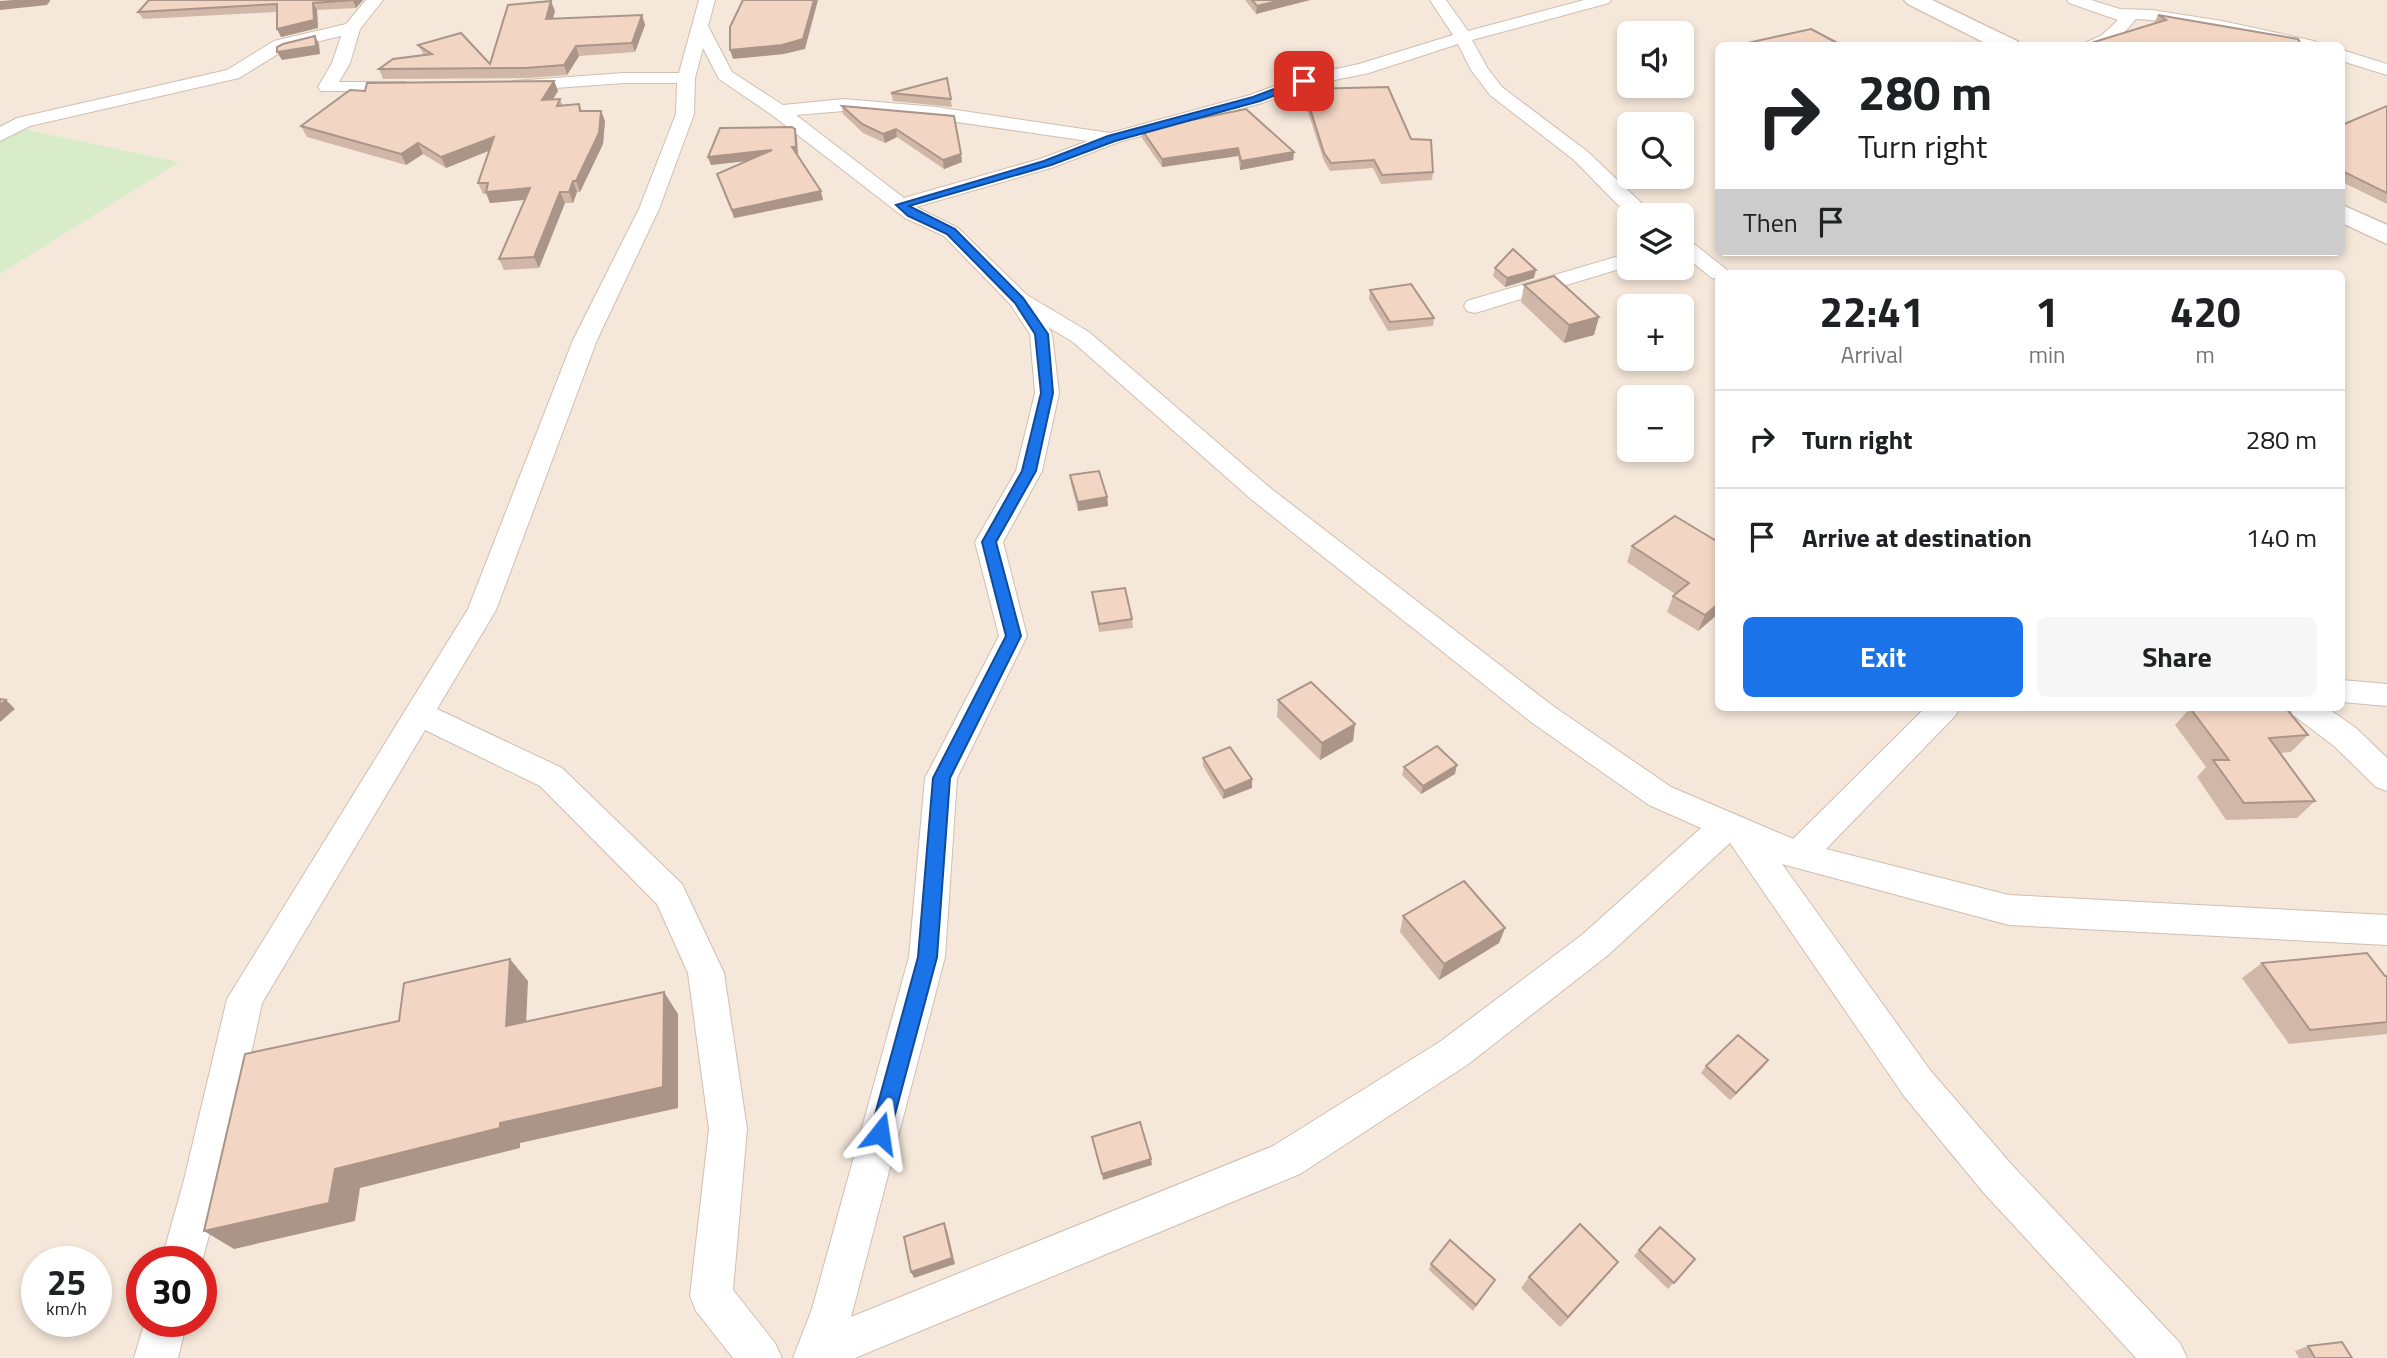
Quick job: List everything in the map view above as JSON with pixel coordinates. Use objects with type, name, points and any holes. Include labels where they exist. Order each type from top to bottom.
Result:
[{"type":"main road","points":[[1915,0],[2001,42]]},
{"type":"main road","points":[[2345,215],[2387,236]]},
{"type":"street","points":[[375,0],[352,28],[341,63],[327,87],[421,86]]},
{"type":"street","points":[[186,1246],[245,999],[482,610],[585,340],[649,209],[685,114],[686,78],[707,0]]},
{"type":"street","points":[[1438,0],[1463,37],[1480,70],[1496,91],[1581,156],[1628,203]]},
{"type":"street","points":[[901,205],[1047,163],[1112,138],[1256,99],[1304,81],[1363,69],[1463,37],[1603,0]]},
{"type":"street","points":[[2075,0],[2129,18],[2108,39],[2099,42]]},
{"type":"street","points":[[2121,14],[2152,15],[2222,26],[2296,42]]},
{"type":"street","points":[[700,26],[725,75],[779,111],[912,214],[951,232],[1019,300],[1041,334],[1047,393],[1029,471],[989,542],[1013,636],[941,778],[927,957],[833,1309],[816,1355]]},
{"type":"street","points":[[0,135],[24,122],[233,74],[280,45],[352,28]]},
{"type":"street","points":[[2345,56],[2387,70]]},
{"type":"street","points":[[502,86],[624,78],[686,78]]},
{"type":"street","points":[[779,111],[858,106],[936,113],[1112,138]]},
{"type":"street","points":[[1694,254],[1716,270]]},
{"type":"street","points":[[1475,306],[1617,263]]},
{"type":"street","points":[[1019,300],[1081,337],[1259,493],[1542,714],[1660,796],[1798,856],[2009,910],[2387,930]]},
{"type":"street","points":[[2345,691],[2387,695]]},
{"type":"street","points":[[1798,856],[1941,711]]},
{"type":"street","points":[[2310,711],[2346,737],[2387,778]]},
{"type":"street","points":[[419,714],[551,777],[670,894],[706,973],[728,1129],[711,1296],[761,1358]]},
{"type":"street","points":[[816,1355],[1286,1160],[1454,1053],[1595,945],[1733,828]]},
{"type":"street","points":[[1733,828],[1917,1083],[1997,1178],[2165,1358]]},
{"type":"street","points":[[156,1358],[162,1337]]},
{"type":"shaded area","points":[[0,0],[2387,0],[2387,1358],[0,1358],[0,274],[178,162],[0,124]]},
{"type":"green space","points":[[0,124],[179,162],[0,274]]},
{"type":"building","points":[[149,0],[353,0],[313,3],[314,20],[277,29],[277,4],[138,12]]},
{"type":"building","points":[[743,0],[814,0],[803,39],[782,45],[730,50],[730,27]]},
{"type":"building","points":[[1252,0],[1281,0],[1257,6]]},
{"type":"building","points":[[551,1],[546,19],[642,15],[632,43],[576,46],[564,65],[525,68],[379,69],[393,59],[432,54],[418,45],[461,33],[490,64],[508,5]]},
{"type":"building","points":[[2158,15],[2298,39],[2300,42],[2094,42],[2166,20]]},
{"type":"building","points":[[1811,29],[1835,42],[1752,42]]},
{"type":"building","points":[[315,36],[316,46],[277,52],[277,47],[283,44]]},
{"type":"building","points":[[947,78],[951,99],[891,93]]},
{"type":"building","points":[[554,81],[542,100],[560,99],[557,106],[579,104],[580,111],[601,111],[599,133],[569,192],[560,192],[534,257],[499,259],[530,188],[486,192],[488,183],[478,183],[494,137],[441,157],[418,143],[401,154],[301,126],[350,90],[365,91],[367,83]]},
{"type":"building","points":[[1388,87],[1411,139],[1431,140],[1433,172],[1382,175],[1374,160],[1331,163],[1324,153],[1304,89]]},
{"type":"building","points":[[842,106],[954,116],[961,154],[943,160],[896,129],[883,134],[862,124]]},
{"type":"building","points":[[2387,106],[2387,193],[2345,172],[2345,124]]},
{"type":"building","points":[[1246,109],[1294,152],[1241,161],[1238,148],[1162,159],[1142,130]]},
{"type":"building","points":[[720,128],[795,129],[796,147],[792,147],[821,191],[732,210],[717,174],[772,150],[708,157]]},
{"type":"building","points":[[1513,249],[1536,270],[1507,278],[1495,268]]},
{"type":"building","points":[[1554,276],[1599,317],[1569,325],[1524,285]]},
{"type":"building","points":[[1411,284],[1434,318],[1390,322],[1370,290]]},
{"type":"building","points":[[1099,471],[1107,497],[1078,502],[1070,475]]},
{"type":"building","points":[[1675,516],[1715,540],[1715,607],[1705,615],[1673,596],[1689,583],[1632,546]]},
{"type":"building","points":[[1125,588],[1132,619],[1099,624],[1092,592]]},
{"type":"building","points":[[1311,682],[1355,724],[1322,743],[1278,700]]},
{"type":"building","points":[[2192,711],[2288,711],[2308,735],[2269,738],[2315,801],[2244,803],[2213,760],[2229,760]]},
{"type":"building","points":[[1437,746],[1457,765],[1423,786],[1404,767]]},
{"type":"building","points":[[1230,747],[1252,779],[1224,791],[1203,758]]},
{"type":"building","points":[[1464,881],[1505,928],[1444,964],[1403,916]]},
{"type":"building","points":[[2367,953],[2387,976],[2387,1022],[2310,1030],[2262,963]]},
{"type":"building","points":[[510,959],[506,1026],[664,992],[663,1087],[500,1123],[500,1128],[335,1169],[329,1203],[204,1231],[245,1054],[399,1021],[404,983]]},
{"type":"building","points":[[1738,1035],[1768,1060],[1736,1093],[1706,1066]]},
{"type":"building","points":[[1140,1122],[1151,1159],[1102,1174],[1092,1137]]},
{"type":"building","points":[[944,1223],[952,1258],[911,1272],[904,1237]]},
{"type":"building","points":[[1580,1224],[1618,1262],[1568,1317],[1529,1277]]},
{"type":"building","points":[[1660,1227],[1695,1259],[1674,1283],[1639,1250]]},
{"type":"building","points":[[1450,1240],[1495,1280],[1476,1305],[1431,1264]]},
{"type":"building","points":[[2342,1342],[2352,1358],[2315,1358],[2308,1346]]},
{"type":"route","points":[[880,1133],[927,957],[941,778],[1013,636],[989,542],[1029,471],[1047,393],[1041,334],[1019,300],[951,232],[912,214],[901,205],[1047,163],[1112,138],[1256,99],[1304,81]]}]
